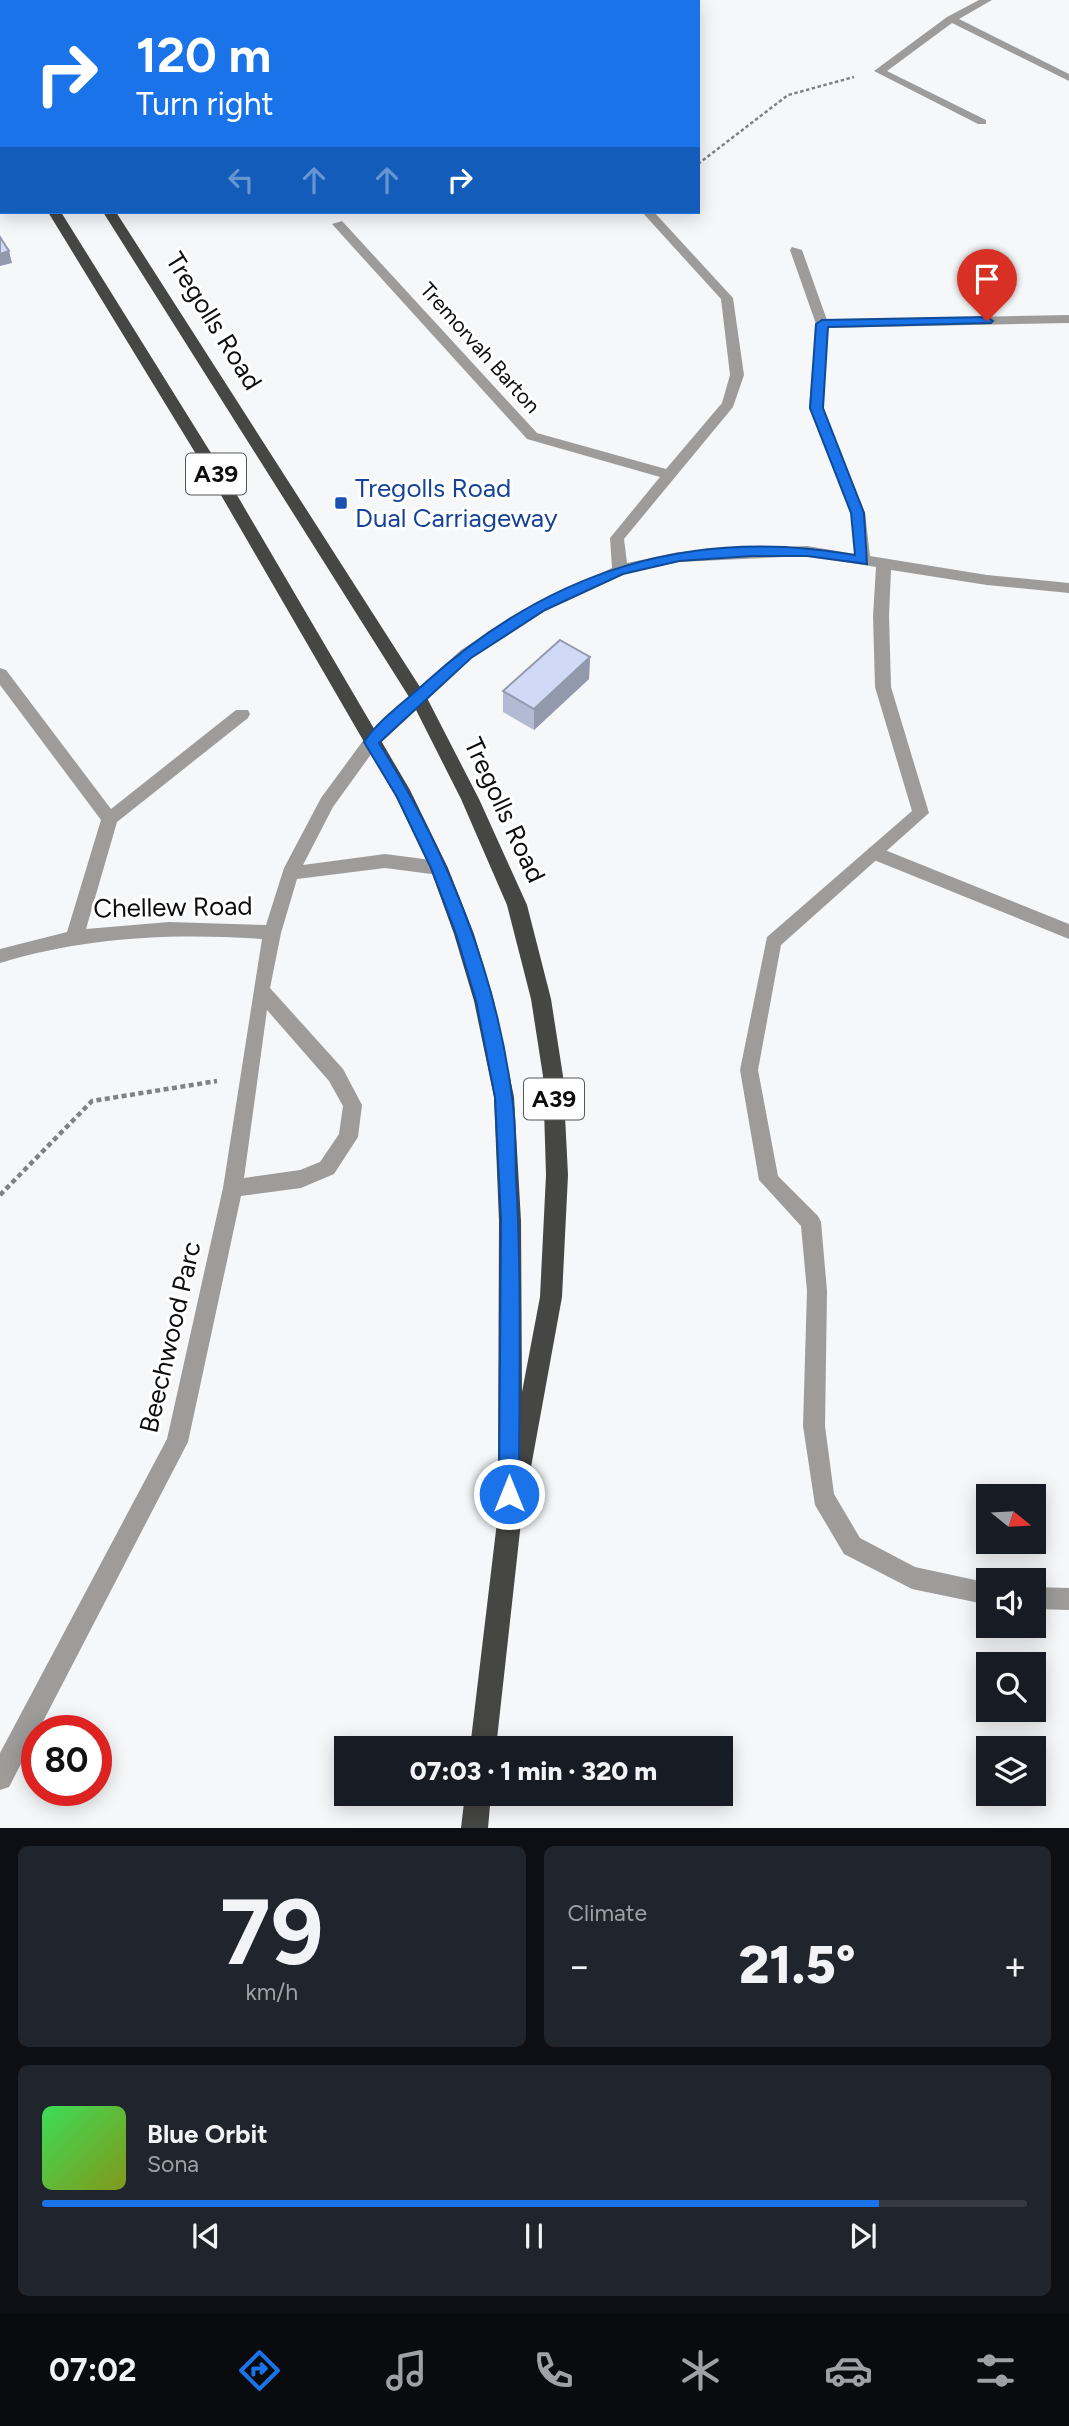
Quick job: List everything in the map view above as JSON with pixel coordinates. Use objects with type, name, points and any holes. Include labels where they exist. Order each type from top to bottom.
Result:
[{"type":"highway","name":"Tregolls Road","points":[[55,214],[233,501],[404,795],[439,868],[464,934],[484,1001],[504,1097],[510,1221],[509,1522]]},
{"type":"highway","name":"Tregolls Road","points":[[110,214],[418,698],[470,799],[517,905],[541,999],[553,1076],[557,1175],[551,1297],[509,1522],[484,1736]]},
{"type":"highway","points":[[474,1828],[477,1806]]},
{"type":"street","points":[[982,122],[879,71],[951,19],[987,0]]},
{"type":"street","points":[[951,19],[1069,78]]},
{"type":"street","points":[[620,570],[617,538],[728,404],[737,375],[727,298],[650,214]]},
{"type":"street","name":"Tremorvah Barton","points":[[338,224],[533,436],[669,475]]},
{"type":"street","points":[[796,250],[822,324],[816,408],[858,513],[863,561]]},
{"type":"street","points":[[822,324],[1069,319]]},
{"type":"street","name":"Beechwood Parc","points":[[0,1777],[177,1442],[233,1188],[261,990],[272,933],[290,873],[327,803],[371,742],[466,654],[540,607],[620,570],[679,557],[807,551],[884,565],[1069,588]]},
{"type":"street","points":[[884,565],[881,616],[883,687],[921,813],[773,943],[749,1070],[769,1180],[811,1222],[817,1292],[814,1426],[822,1497],[852,1546],[912,1578],[976,1591]]},
{"type":"street","points":[[0,674],[110,818],[242,714]]},
{"type":"street","name":"Chellew Road","points":[[75,935],[110,818]]},
{"type":"street","points":[[875,853],[1069,932]]},
{"type":"street","points":[[290,873],[385,861],[439,868]]},
{"type":"street","name":"Chellew Road","points":[[0,956],[75,935],[229,929],[272,933]]},
{"type":"street","points":[[233,1188],[301,1179],[327,1168],[348,1138],[353,1105],[336,1074],[261,990]]},
{"type":"street","points":[[1046,1598],[1069,1599]]},
{"type":"path","points":[[700,162],[788,95],[879,71]]},
{"type":"path","points":[[0,1195],[92,1101],[248,1076]]},
{"type":"building","points":[[0,237],[9,251],[0,254]]},
{"type":"building","points":[[560,640],[590,657],[534,709],[503,691]]},
{"type":"place","name":"Tregolls Road Dual Carriageway","points":[[341,503]]},
{"type":"route","points":[[509,1494],[510,1221],[504,1097],[484,1001],[464,934],[439,868],[404,795],[371,742],[466,654],[540,607],[620,570],[679,557],[752,552],[807,551],[863,561],[858,513],[816,408],[822,324],[987,321]]}]
